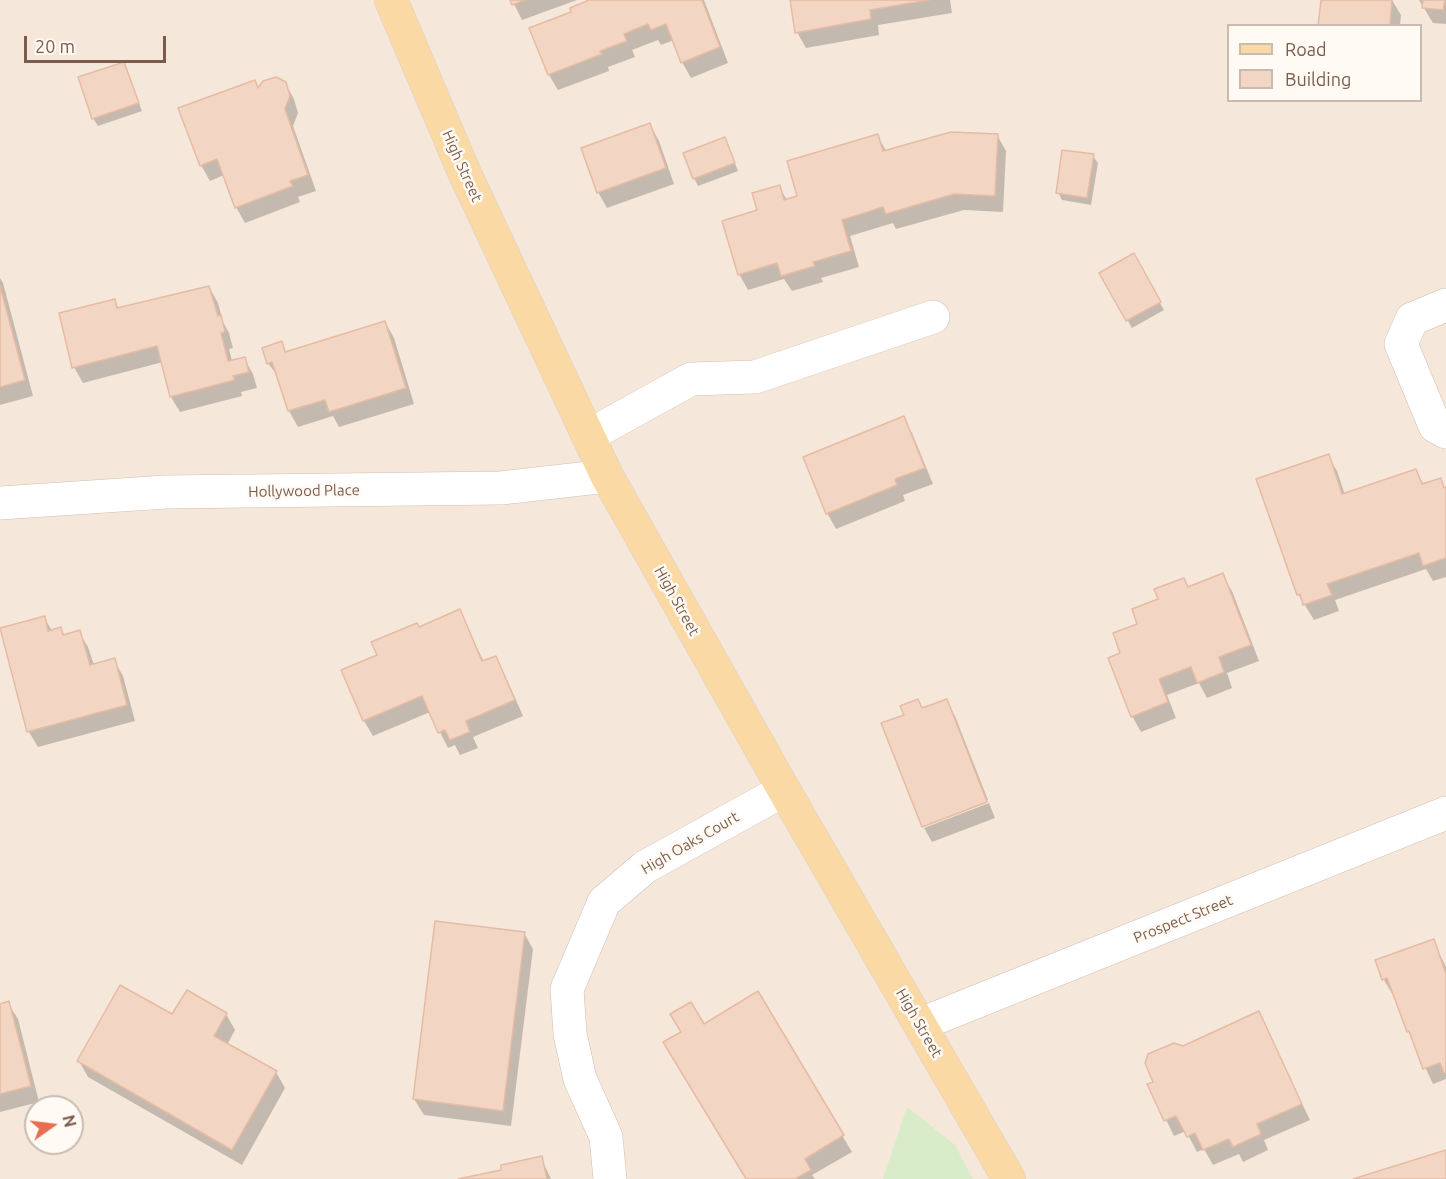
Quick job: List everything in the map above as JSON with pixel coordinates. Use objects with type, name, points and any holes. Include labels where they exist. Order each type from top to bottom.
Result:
[{"type":"main road","name":"High Street","points":[[391,0],[465,174],[607,476],[784,790],[1009,1179]]},
{"type":"street","points":[[1446,305],[1412,318],[1401,344],[1435,426],[1446,432]]},
{"type":"street","points":[[588,436],[691,379],[755,377],[933,317]]},
{"type":"street","name":"Hollywood Place","points":[[0,503],[166,492],[501,488],[607,476]]},
{"type":"street","name":"High Oaks Court","points":[[610,1179],[606,1137],[580,1079],[572,1045],[567,989],[604,902],[645,867],[784,790]]},
{"type":"street","name":"Prospect Street","points":[[921,1024],[1446,813]]},
{"type":"shaded area","points":[[0,0],[1446,0],[1446,1179],[0,1179]]},
{"type":"green space","points":[[907,1107],[955,1145],[973,1179],[883,1179]]},
{"type":"building","points":[[510,0],[525,0],[512,5]]},
{"type":"building","points":[[589,0],[702,0],[720,47],[681,63],[666,24],[651,30],[648,24],[624,34],[627,41],[600,51],[602,54],[548,75],[529,28],[571,12],[570,8]]},
{"type":"building","points":[[790,0],[929,0],[870,10],[871,19],[795,33]]},
{"type":"building","points":[[1321,0],[1392,0],[1390,24],[1318,24]]},
{"type":"building","points":[[1423,0],[1445,0],[1443,10],[1422,8]]},
{"type":"building","points":[[124,62],[139,103],[92,119],[78,77]]},
{"type":"building","points":[[276,77],[286,82],[290,96],[285,109],[308,175],[290,181],[293,186],[235,208],[217,159],[200,166],[178,108],[255,80],[258,88],[263,81]]},
{"type":"building","points":[[650,123],[666,168],[597,193],[581,148]]},
{"type":"building","points":[[951,132],[998,134],[995,196],[954,194],[886,214],[883,207],[842,220],[851,251],[813,262],[815,266],[781,276],[777,263],[738,275],[722,221],[757,210],[752,193],[780,185],[784,200],[797,196],[787,161],[878,134],[883,151]]},
{"type":"building","points":[[725,137],[735,163],[693,179],[683,153]]},
{"type":"building","points":[[1062,150],[1094,154],[1087,198],[1056,193]]},
{"type":"building","points":[[1134,253],[1161,302],[1126,321],[1099,273]]},
{"type":"building","points":[[0,286],[25,380],[0,387]]},
{"type":"building","points":[[209,286],[218,316],[221,315],[225,332],[221,333],[228,361],[245,357],[249,372],[233,376],[235,380],[170,397],[157,346],[72,368],[59,313],[115,299],[117,308]]},
{"type":"building","points":[[385,321],[406,388],[329,412],[325,400],[288,411],[272,362],[267,364],[262,348],[282,341],[285,352]]},
{"type":"building","points":[[904,416],[925,468],[895,479],[897,485],[826,514],[803,457]]},
{"type":"building","points":[[1329,454],[1342,494],[1416,469],[1422,484],[1441,478],[1444,488],[1446,487],[1446,558],[1423,566],[1419,553],[1327,584],[1332,595],[1303,605],[1300,594],[1297,595],[1256,479]]},
{"type":"building","points":[[1223,573],[1251,645],[1219,657],[1224,672],[1197,683],[1191,667],[1159,679],[1168,702],[1131,717],[1108,658],[1120,653],[1113,633],[1137,624],[1132,609],[1158,599],[1154,589],[1184,578],[1188,587]]},
{"type":"building","points":[[460,609],[482,661],[496,656],[515,700],[466,721],[470,732],[450,740],[445,730],[438,733],[422,696],[363,721],[341,670],[377,655],[371,642],[417,623],[419,627]]},
{"type":"building","points":[[45,616],[48,631],[61,627],[63,635],[80,630],[90,665],[115,658],[127,705],[27,732],[0,628]]},
{"type":"building","points":[[918,699],[922,708],[947,699],[987,802],[922,827],[881,723],[904,715],[900,706]]},
{"type":"building","points":[[435,921],[525,932],[503,1111],[413,1099]]},
{"type":"building","points":[[1434,939],[1446,974],[1446,1072],[1444,1073],[1440,1063],[1423,1069],[1387,978],[1382,980],[1375,960]]},
{"type":"building","points":[[120,985],[172,1014],[187,990],[227,1013],[214,1036],[277,1071],[232,1150],[77,1061]]},
{"type":"building","points":[[758,991],[844,1135],[805,1159],[811,1170],[795,1179],[746,1179],[663,1042],[681,1032],[670,1014],[691,1002],[704,1024]]},
{"type":"building","points":[[9,1001],[31,1086],[0,1094],[0,1004]]},
{"type":"building","points":[[1259,1011],[1302,1104],[1257,1124],[1261,1134],[1233,1147],[1229,1139],[1203,1150],[1195,1133],[1187,1137],[1176,1116],[1164,1121],[1147,1084],[1153,1082],[1145,1063],[1148,1054],[1174,1043],[1183,1046]]},
{"type":"building","points":[[1446,1150],[1446,1179],[1353,1179]]},
{"type":"building","points":[[542,1156],[547,1179],[458,1179],[501,1170],[501,1165]]}]
